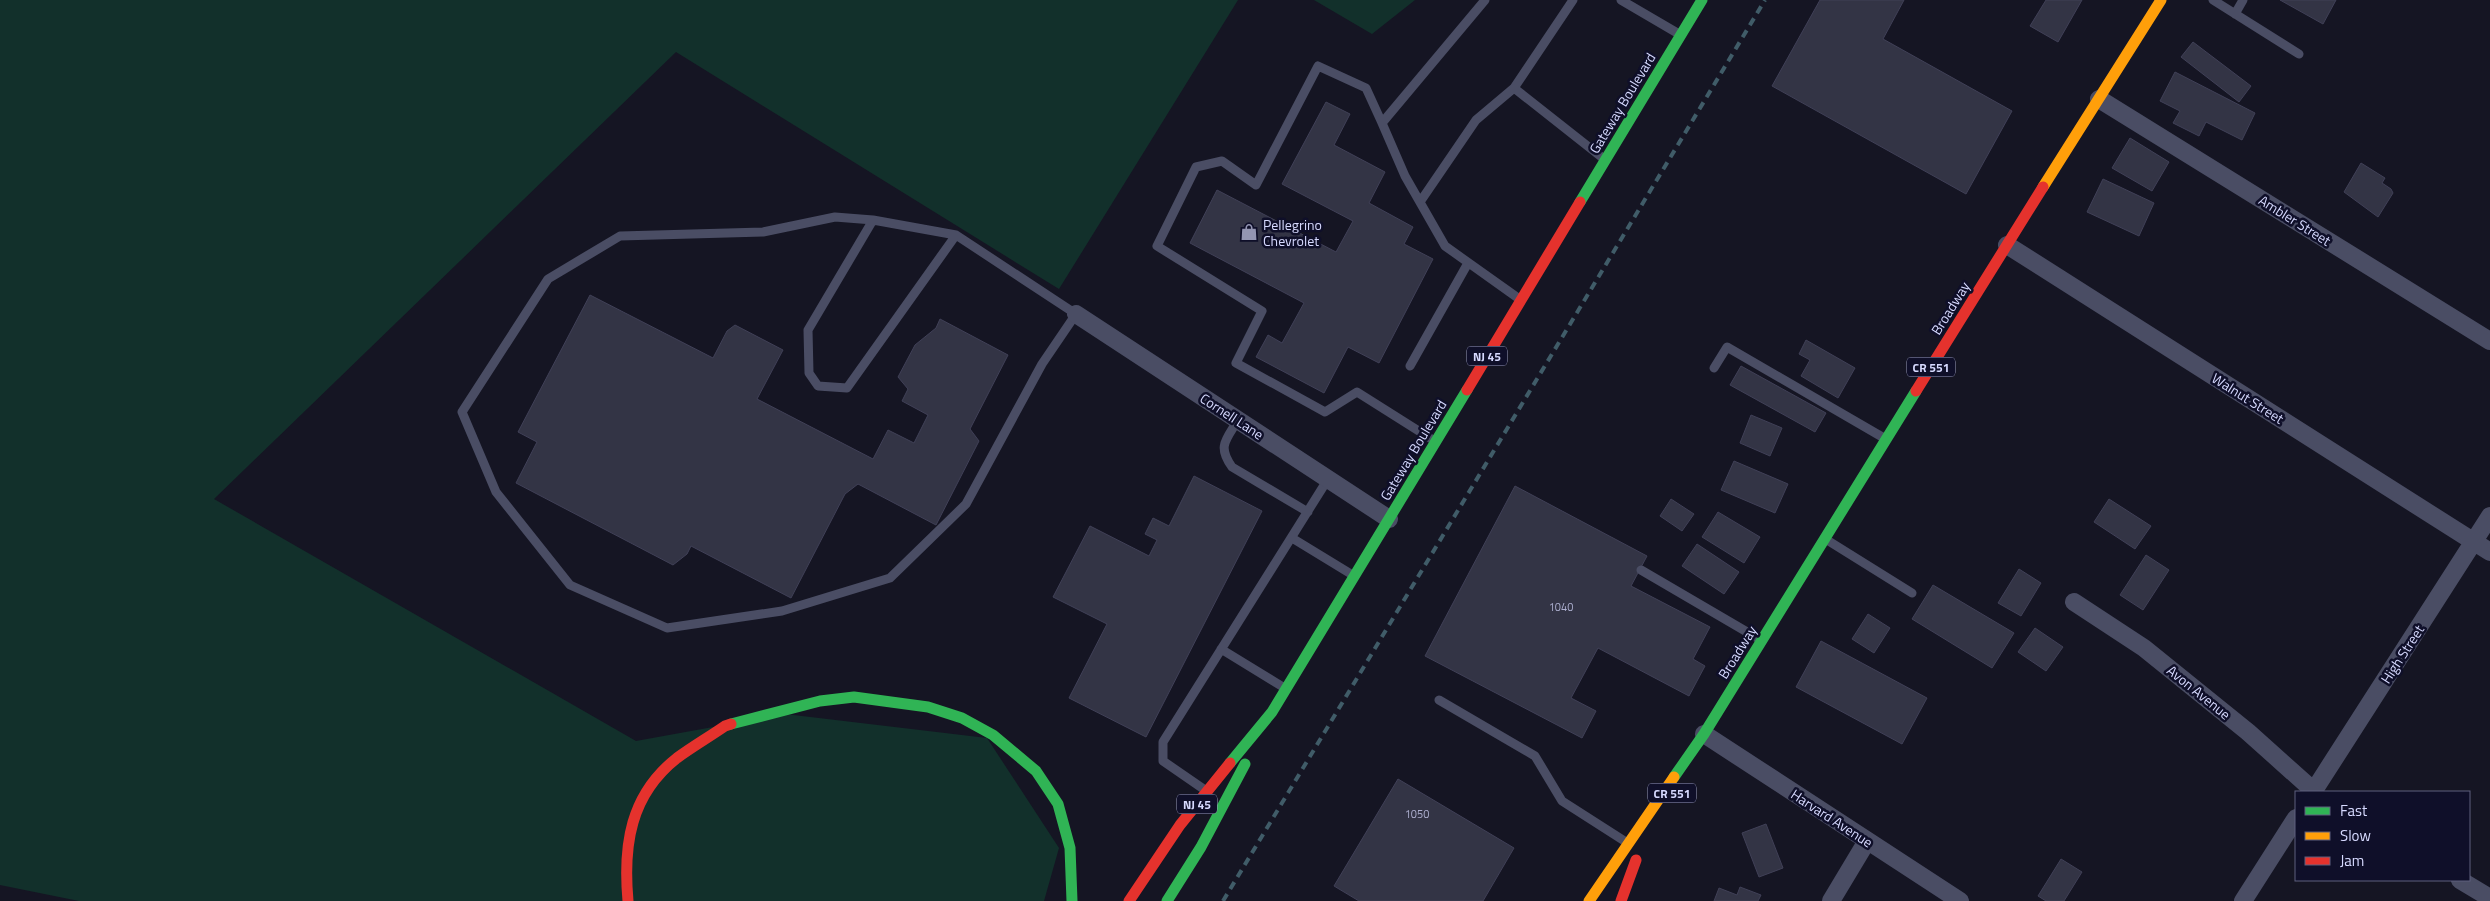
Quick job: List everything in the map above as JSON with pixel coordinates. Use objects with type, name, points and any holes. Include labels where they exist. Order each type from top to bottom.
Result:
[{"type":"main road","name":"Gateway Boulevard","points":[[1129,901],[1180,825],[1272,712],[1702,0]]},
{"type":"main road","name":"Broadway","points":[[1612,901],[1636,851],[1704,734],[2161,0]]},
{"type":"main road","points":[[628,901],[625,868],[627,843],[635,813],[652,783],[676,759],[725,726],[820,701],[854,697],[928,707],[962,718],[993,735],[1036,771],[1058,804],[1070,848],[1072,901]]},
{"type":"main road","name":"NJ 45","points":[[1167,901],[1201,847],[1272,712]]},
{"type":"main road","name":"Broadway","points":[[1654,826],[1704,734]]},
{"type":"main road","name":"Broadway","points":[[1589,901],[1636,851]]},
{"type":"main road","points":[[1622,901],[1636,851]]},
{"type":"street","name":"Ambler Street","points":[[2099,99],[2490,341]]},
{"type":"street","name":"Walnut Street","points":[[2007,245],[2490,552]]},
{"type":"street","name":"Cornell Lane","points":[[1076,314],[1389,519]]},
{"type":"street","name":"High Street","points":[[2315,791],[2490,516]]},
{"type":"street","name":"Avon Avenue","points":[[2074,602],[2151,654],[2248,732],[2301,777],[2313,791]]},
{"type":"street","name":"Harvard Avenue","points":[[1704,734],[1960,901]]},
{"type":"street","points":[[2243,901],[2295,820]]},
{"type":"street","points":[[1831,901],[1867,841]]},
{"type":"street","points":[[2462,881],[2490,898]]},
{"type":"lane","points":[[1382,123],[1484,0]]},
{"type":"lane","points":[[1420,202],[1476,120],[1514,88],[1573,0]]},
{"type":"lane","points":[[1621,0],[1681,35]]},
{"type":"lane","points":[[2213,0],[2298,54]]},
{"type":"lane","points":[[2235,14],[2243,0]]},
{"type":"lane","points":[[1435,441],[1356,392],[1325,412],[1236,362],[1262,311],[1157,246],[1196,167],[1222,161],[1256,185],[1318,66],[1366,88],[1405,176],[1445,246],[1520,300]]},
{"type":"lane","points":[[1514,88],[1605,160]]},
{"type":"lane","points":[[835,217],[873,220],[956,235],[1076,314],[1042,364],[966,504],[890,578],[782,611],[667,628],[570,585],[496,492],[462,412],[548,279],[620,236],[762,232],[835,217]]},
{"type":"lane","points":[[873,220],[808,330],[810,373],[818,386],[848,388],[956,235]]},
{"type":"lane","points":[[1410,366],[1468,263]]},
{"type":"lane","points":[[1714,368],[1728,347],[1886,440]]},
{"type":"lane","points":[[1238,420],[1222,446],[1224,456],[1232,467],[1308,512]]},
{"type":"lane","points":[[1207,792],[1163,761],[1163,742],[1328,479]]},
{"type":"lane","points":[[1292,538],[1354,576]]},
{"type":"lane","points":[[1824,539],[1912,593]]},
{"type":"lane","points":[[1641,570],[1762,640]]},
{"type":"lane","points":[[1221,649],[1286,689]]},
{"type":"lane","points":[[1439,700],[1535,756],[1562,800],[1636,851]]},
{"type":"green space","points":[[0,0],[1238,0],[1059,289],[676,52],[214,499],[636,741],[785,714],[987,738],[1059,848],[1044,901],[79,901],[0,885]]},
{"type":"green space","points":[[1314,0],[1415,0],[1372,34]]},
{"type":"building","points":[[1820,0],[1904,0],[1883,39],[2012,111],[1966,194],[1772,86]]},
{"type":"building","points":[[2046,0],[2082,0],[2058,42],[2030,26]]},
{"type":"building","points":[[2280,0],[2336,0],[2323,24]]},
{"type":"building","points":[[2193,42],[2251,86],[2239,102],[2181,57]]},
{"type":"building","points":[[2175,72],[2255,113],[2242,140],[2206,122],[2199,136],[2173,123],[2180,111],[2160,101]]},
{"type":"building","points":[[1326,102],[1350,114],[1334,145],[1385,172],[1369,203],[1413,227],[1404,244],[1433,259],[1379,363],[1348,347],[1324,393],[1256,357],[1268,335],[1282,343],[1304,303],[1190,243],[1217,190],[1336,252],[1353,221],[1282,184]]},
{"type":"building","points":[[2130,138],[2169,162],[2152,191],[2112,168]]},
{"type":"building","points":[[2361,163],[2385,178],[2382,183],[2391,189],[2393,193],[2378,217],[2344,192]]},
{"type":"building","points":[[2103,179],[2154,203],[2139,236],[2087,212]]},
{"type":"building","points":[[590,295],[713,358],[727,331],[735,325],[783,350],[757,399],[873,459],[888,430],[914,443],[928,415],[902,401],[908,389],[898,377],[915,345],[936,328],[940,319],[1008,355],[970,429],[979,441],[936,525],[858,484],[845,494],[791,598],[691,546],[687,554],[673,565],[516,483],[537,442],[518,432]]},
{"type":"building","points":[[1806,340],[1855,368],[1838,398],[1801,376],[1810,360],[1799,354]]},
{"type":"building","points":[[1741,366],[1826,413],[1815,432],[1730,385]]},
{"type":"building","points":[[1751,415],[1782,428],[1770,456],[1740,443]]},
{"type":"building","points":[[1734,461],[1788,484],[1775,513],[1721,490]]},
{"type":"building","points":[[1194,476],[1262,511],[1146,737],[1069,698],[1107,624],[1053,597],[1090,526],[1149,556],[1157,540],[1145,534],[1153,518],[1169,526]]},
{"type":"building","points":[[1515,486],[1647,556],[1631,586],[1710,627],[1693,659],[1705,666],[1689,696],[1598,648],[1571,698],[1596,711],[1582,738],[1425,656]]},
{"type":"building","points":[[1671,499],[1694,514],[1682,531],[1660,516]]},
{"type":"building","points":[[2109,499],[2151,526],[2135,549],[2094,522]]},
{"type":"building","points":[[1718,512],[1760,537],[1744,563],[1702,537]]},
{"type":"building","points":[[1697,544],[1739,572],[1724,594],[1682,566]]},
{"type":"building","points":[[2146,555],[2169,570],[2143,610],[2120,595]]},
{"type":"building","points":[[2019,569],[2041,583],[2021,616],[1998,603]]},
{"type":"building","points":[[1933,585],[2014,633],[1992,668],[1912,619]]},
{"type":"building","points":[[1868,614],[1890,628],[1874,653],[1852,639]]},
{"type":"building","points":[[2035,628],[2063,647],[2046,671],[2018,652]]},
{"type":"building","points":[[1821,641],[1927,698],[1902,744],[1796,687]]},
{"type":"building","points":[[1398,779],[1514,848],[1483,901],[1359,901],[1334,886]]},
{"type":"building","points":[[1766,824],[1783,868],[1759,877],[1742,833]]},
{"type":"building","points":[[2061,859],[2082,872],[2064,901],[2046,901],[2038,896]]},
{"type":"building","points":[[1740,887],[1761,895],[1758,901],[1714,901],[1719,888],[1737,895]]},
{"type":"railway","points":[[1223,901],[1765,0]]},
{"type":"traffic: fast","points":[[1580,202],[1702,0]]},
{"type":"traffic: fast","points":[[1230,763],[1272,712],[1467,390]]},
{"type":"traffic: fast","points":[[1674,777],[1704,734],[1916,391]]},
{"type":"traffic: fast","points":[[731,724],[820,701],[854,697],[928,707],[962,718],[993,735],[1036,771],[1058,804],[1070,848],[1072,901]]},
{"type":"traffic: fast","points":[[1167,901],[1201,847],[1245,764]]},
{"type":"traffic: slow","points":[[2043,187],[2161,0]]},
{"type":"traffic: slow","points":[[1589,901],[1674,777]]},
{"type":"traffic: jam","points":[[1916,391],[2043,187]]},
{"type":"traffic: jam","points":[[1467,390],[1580,202]]},
{"type":"traffic: jam","points":[[628,901],[627,860],[629,841],[633,822],[649,788],[661,772],[677,758],[725,726],[731,724]]},
{"type":"traffic: jam","points":[[1129,901],[1180,825],[1230,763]]},
{"type":"traffic: jam","points":[[1621,901],[1636,860]]},
{"type":"place","name":"Pellegrino Chevrolet","points":[[1249,232]]}]
